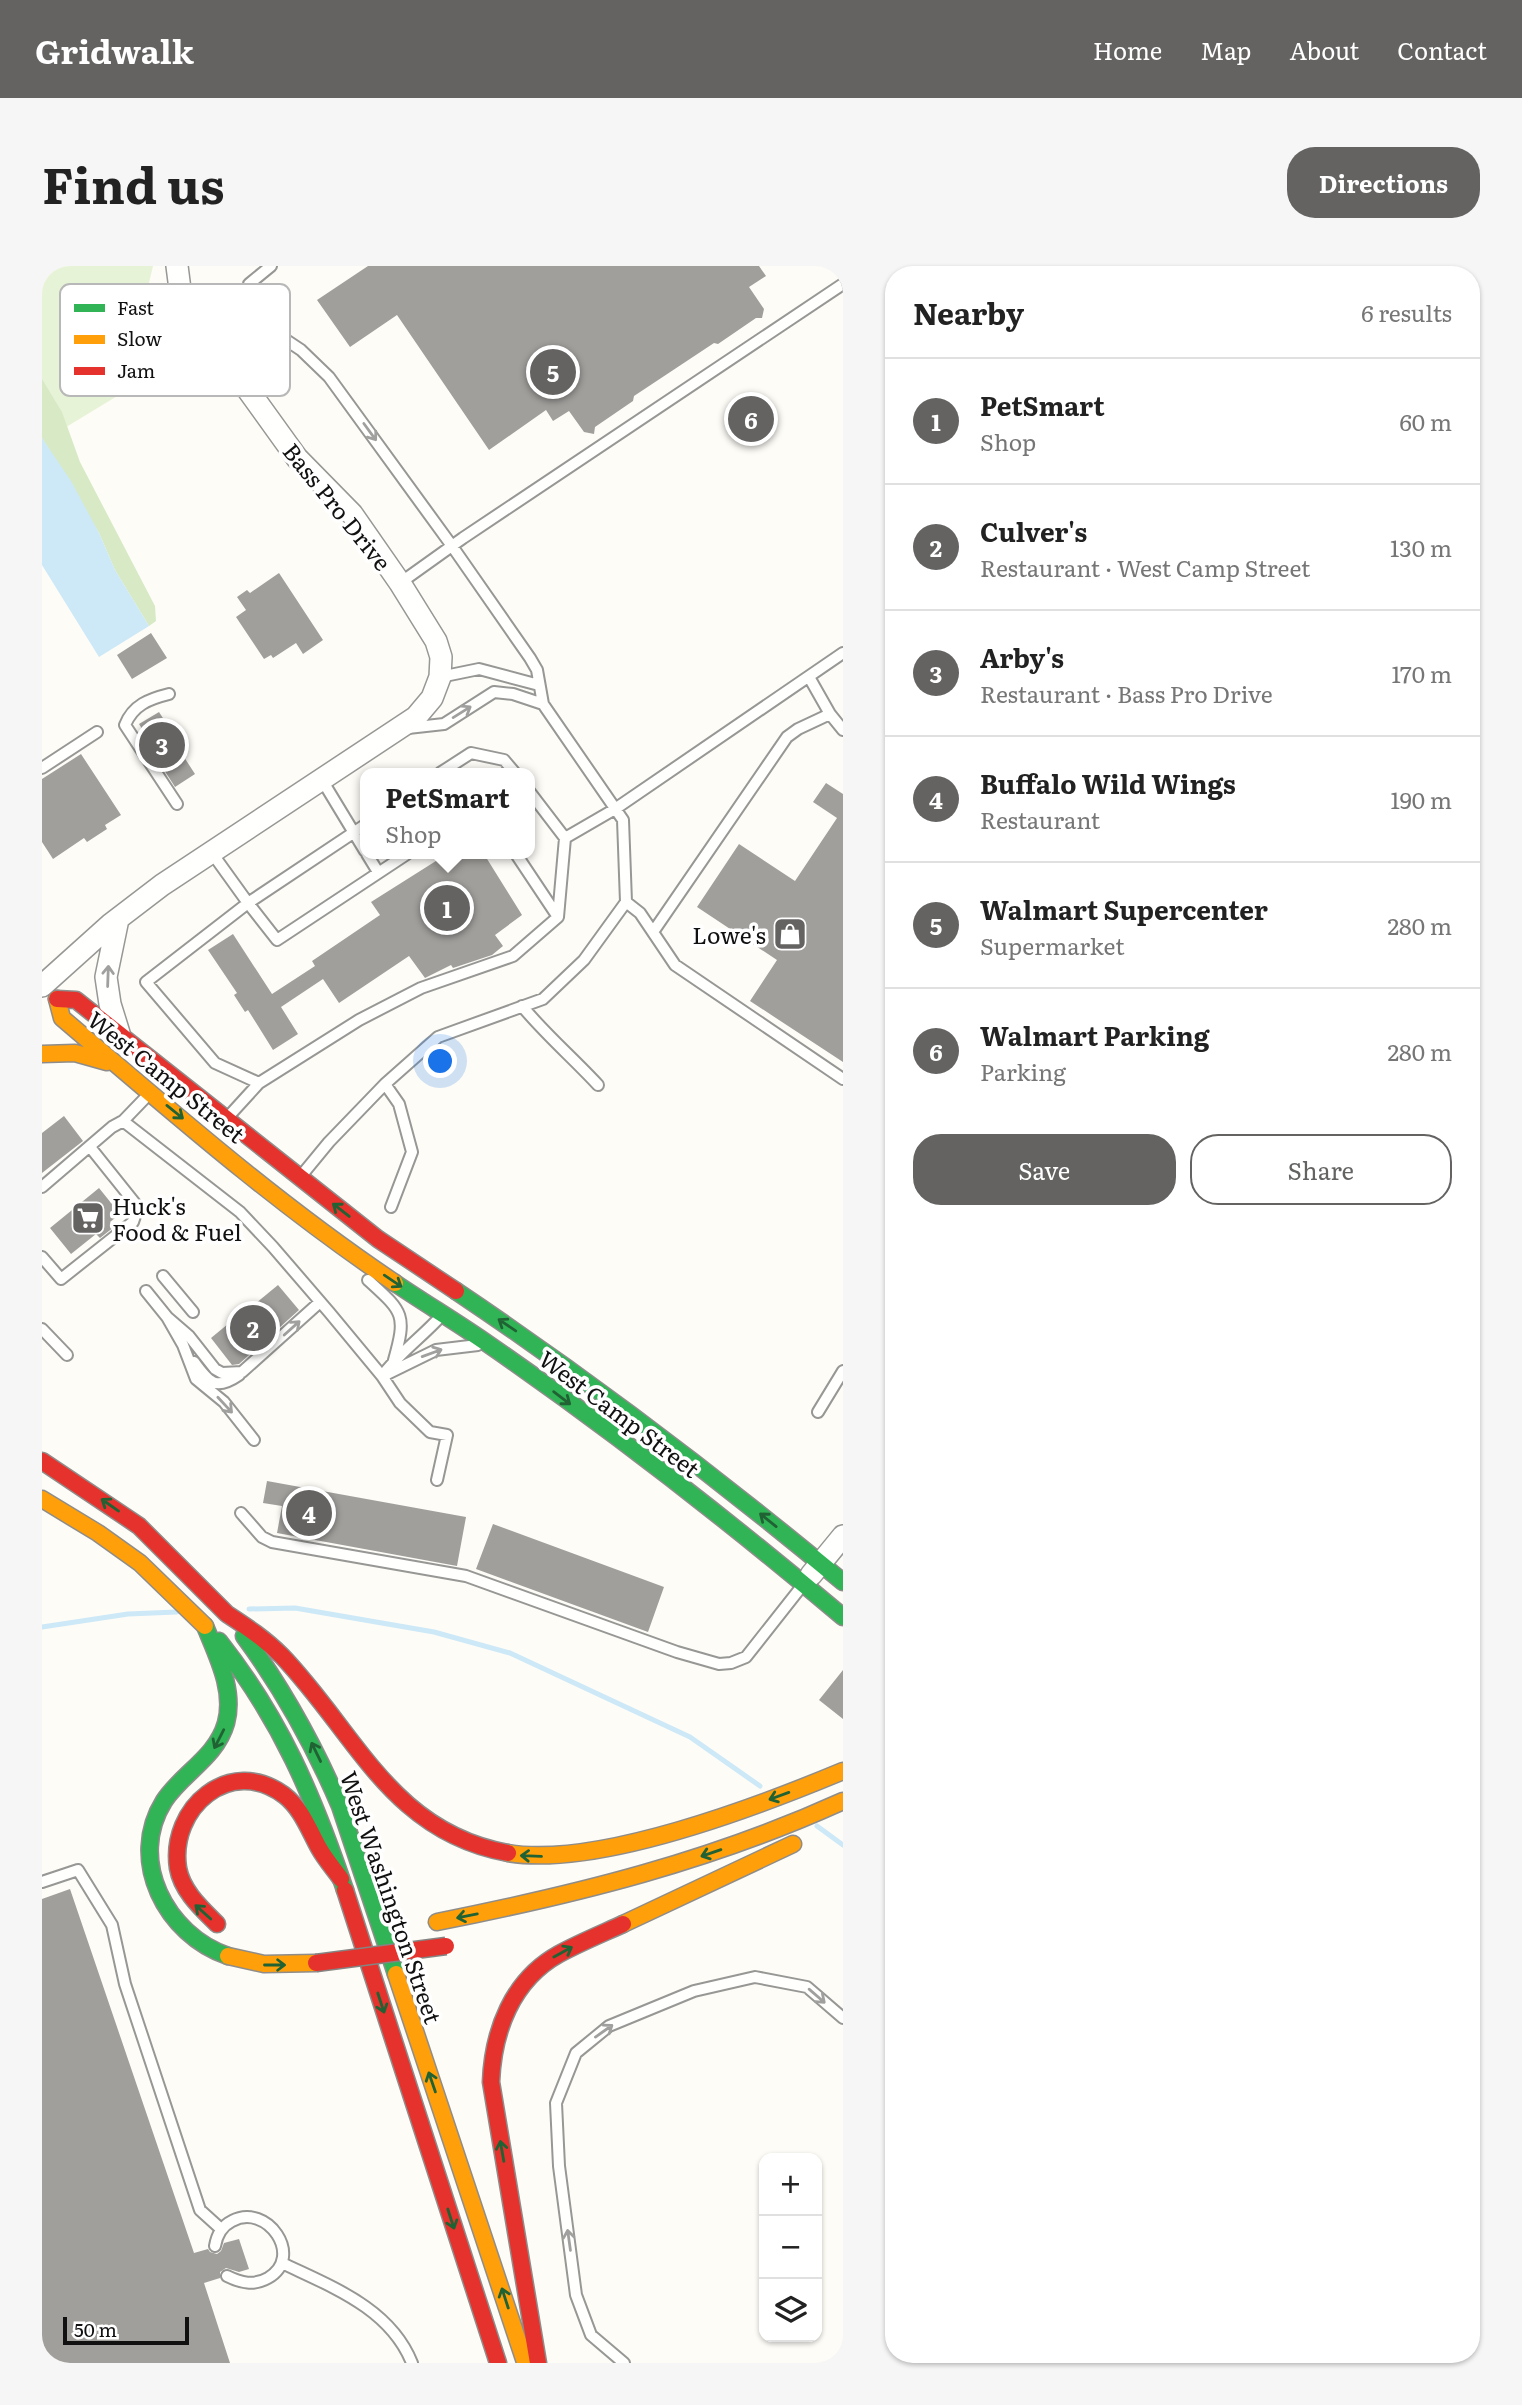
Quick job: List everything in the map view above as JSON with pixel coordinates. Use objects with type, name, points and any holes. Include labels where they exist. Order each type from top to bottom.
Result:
[{"type":"main road","name":"West Camp Street","points":[[47,991],[76,1000],[378,1239],[532,1342],[628,1412],[748,1503],[843,1582]]},
{"type":"main road","name":"West Camp Street","points":[[47,991],[62,1018],[327,1234],[362,1261],[487,1344],[681,1486],[843,1617]]},
{"type":"main road","points":[[42,1054],[64,1051],[82,1054],[121,1068]]},
{"type":"main road","name":"West Washington Street","points":[[42,1461],[110,1504],[139,1526],[162,1549],[227,1615],[268,1668],[303,1726],[340,1806],[526,2363]]},
{"type":"main road","name":"West Washington Street","points":[[42,1499],[131,1555],[205,1626],[259,1696],[298,1767],[317,1810],[341,1879],[498,2363]]},
{"type":"main road","points":[[227,1615],[263,1638],[292,1668],[322,1702],[381,1779],[406,1805],[432,1825],[479,1847],[509,1855],[541,1857],[598,1850],[714,1818],[843,1771]]},
{"type":"main road","points":[[205,1626],[222,1663],[228,1702],[226,1723],[222,1735],[206,1759],[157,1811],[148,1855],[155,1889],[164,1906],[183,1929],[200,1943],[218,1952],[260,1965],[316,1963],[466,1942]]},
{"type":"main road","points":[[233,1933],[204,1914],[191,1900],[180,1879],[176,1859],[178,1835],[184,1819],[198,1801],[217,1788],[248,1782],[278,1791],[298,1810],[341,1879]]},
{"type":"main road","points":[[419,1925],[549,1900],[652,1872],[752,1839],[843,1801]]},
{"type":"main road","points":[[538,2363],[491,2082],[491,2057],[498,2026],[519,1989],[542,1965],[680,1890],[801,1840]]},
{"type":"main road","points":[[649,1895],[680,1890]]},
{"type":"main road","points":[[347,1934],[396,1928]]},
{"type":"street","name":"Bass Pro Drive","points":[[177,266],[179,284]]},
{"type":"street","name":"Bass Pro Drive","points":[[252,396],[297,458],[352,514],[400,583],[436,641],[441,657],[440,677]]},
{"type":"street","points":[[47,991],[118,919],[162,886],[416,717],[432,698],[440,677]]},
{"type":"street","points":[[118,919],[106,977],[110,1004],[119,1034]]},
{"type":"street","points":[[804,1584],[843,1536]]},
{"type":"lane","points":[[249,284],[271,266]]},
{"type":"lane","points":[[400,583],[843,284]]},
{"type":"lane","points":[[290,342],[301,349],[329,377],[530,658],[537,670],[543,704],[623,820],[626,902],[584,960],[543,999],[438,1037],[385,1084],[329,1142],[299,1178]]},
{"type":"lane","points":[[565,838],[615,809],[843,653]]},
{"type":"lane","points":[[440,677],[479,669],[538,685]]},
{"type":"lane","points":[[809,677],[843,730]]},
{"type":"lane","points":[[398,729],[444,724],[494,692],[513,694],[543,704]]},
{"type":"lane","points":[[169,694],[154,698],[130,712],[125,725],[177,804]]},
{"type":"lane","points":[[653,932],[786,737],[830,713]]},
{"type":"lane","points":[[42,768],[97,732]]},
{"type":"lane","points":[[448,768],[471,753],[505,760],[511,768]]},
{"type":"lane","points":[[322,780],[360,843]]},
{"type":"lane","points":[[226,1119],[259,1083],[359,1020],[421,988],[513,956],[558,917],[565,838],[535,799]]},
{"type":"lane","points":[[259,1083],[215,1063],[146,982],[248,903],[360,828]]},
{"type":"lane","points":[[212,853],[277,940],[399,859]]},
{"type":"lane","points":[[371,859],[379,872]]},
{"type":"lane","points":[[519,859],[558,917]]},
{"type":"lane","points":[[626,902],[640,913],[676,965],[843,1079]]},
{"type":"lane","points":[[522,1006],[544,1032],[598,1085]]},
{"type":"lane","points":[[385,1084],[399,1104],[412,1152],[391,1207]]},
{"type":"lane","points":[[42,1187],[112,1127],[123,1121],[151,1092]]},
{"type":"lane","points":[[123,1121],[240,1212],[382,1376],[400,1403],[430,1432],[447,1435],[437,1480]]},
{"type":"lane","points":[[42,1257],[61,1279],[133,1222],[138,1207],[90,1147]]},
{"type":"lane","points":[[327,1234],[334,1249],[385,1295],[400,1315],[403,1328],[394,1360]]},
{"type":"lane","points":[[163,1276],[193,1312]]},
{"type":"lane","points":[[146,1291],[167,1317],[206,1379],[217,1384],[227,1383],[242,1372],[320,1302]]},
{"type":"lane","points":[[382,1376],[394,1360],[422,1337],[457,1292]]},
{"type":"lane","points":[[167,1317],[189,1336],[215,1369],[222,1373],[242,1372]]},
{"type":"lane","points":[[42,1329],[66,1355]]},
{"type":"lane","points":[[382,1376],[436,1350],[487,1344]]},
{"type":"lane","points":[[183,1345],[196,1379],[224,1402],[254,1440]]},
{"type":"lane","points":[[818,1412],[843,1371]]},
{"type":"lane","points":[[241,1513],[262,1538],[272,1542],[466,1576],[698,1659],[719,1664],[746,1657],[804,1584]]},
{"type":"lane","points":[[42,1882],[78,1870],[112,1925],[125,1984],[200,2210],[221,2229]]},
{"type":"lane","points":[[624,2363],[591,2334],[576,2295],[559,2166],[556,2103],[576,2053],[609,2026],[694,1991],[755,1977],[807,1987],[843,2018]]},
{"type":"lane","points":[[215,2246],[221,2229],[237,2218],[246,2217],[267,2222],[281,2241],[284,2252],[282,2263],[276,2272],[266,2279],[250,2284],[228,2276]]},
{"type":"lane","points":[[282,2263],[342,2292],[375,2313],[400,2340],[412,2363]]},
{"type":"green space","points":[[42,266],[153,266],[149,284],[60,284],[60,396],[117,396],[58,432],[42,417]]},
{"type":"green space","points":[[42,379],[62,412],[80,462],[155,606],[156,621],[149,626],[115,570],[99,533],[42,438]]},
{"type":"water","points":[[42,438],[71,481],[115,570],[149,626],[99,657],[42,565]]},
{"type":"building","points":[[368,266],[759,266],[766,276],[749,287],[764,309],[762,318],[756,318],[718,344],[714,343],[634,396],[633,401],[595,427],[594,434],[584,432],[569,411],[553,421],[546,410],[489,450],[397,315],[350,347],[317,300]]},
{"type":"building","points":[[279,573],[323,640],[303,654],[296,643],[273,658],[271,655],[264,659],[236,617],[246,610],[237,597],[247,590],[250,593]]},
{"type":"building","points":[[151,633],[167,658],[132,679],[117,655]]},
{"type":"building","points":[[159,712],[185,752],[182,754],[195,774],[175,787],[143,737],[146,735],[139,724]]},
{"type":"building","points":[[81,754],[121,815],[105,825],[107,829],[87,842],[84,838],[53,859],[42,842],[42,779]]},
{"type":"building","name":"Lowe's","points":[[826,783],[843,794],[843,1062],[750,1001],[777,960],[697,907],[739,844],[795,881],[837,818],[813,802]]},
{"type":"building","points":[[439,859],[487,859],[522,915],[495,935],[503,946],[492,955],[453,968],[451,965],[425,978],[409,956],[339,1003],[323,979],[281,1007],[298,1034],[273,1050],[248,1010],[245,1012],[234,995],[237,993],[208,950],[233,934],[272,994],[315,966],[312,961],[380,915],[371,902]]},
{"type":"building","points":[[64,1116],[83,1141],[42,1173],[42,1133]]},
{"type":"building","name":"Huck's Food & Fuel","points":[[99,1188],[120,1214],[110,1222],[114,1227],[100,1238],[96,1234],[71,1254],[50,1228]]},
{"type":"building","points":[[278,1285],[299,1310],[239,1364],[232,1365],[211,1338],[247,1304],[250,1308]]},
{"type":"building","points":[[267,1481],[466,1517],[457,1566],[277,1533],[282,1506],[263,1503]]},
{"type":"building","points":[[493,1524],[664,1587],[648,1632],[476,1569]]},
{"type":"building","points":[[843,1670],[843,1719],[819,1700]]},
{"type":"building","points":[[70,1889],[194,2253],[208,2249],[217,2254],[224,2243],[239,2239],[249,2269],[239,2272],[226,2268],[220,2272],[220,2278],[204,2283],[230,2363],[42,2363],[42,1899]]},
{"type":"waterway","points":[[249,1609],[295,1608],[434,1632],[510,1653],[690,1737],[760,1786]]},
{"type":"waterway","points":[[42,1627],[128,1614],[177,1612]]},
{"type":"waterway","points":[[817,1826],[843,1845]]},
{"type":"traffic: fast","points":[[395,1283],[488,1344],[624,1442],[843,1617]]},
{"type":"traffic: fast","points":[[456,1291],[653,1432],[843,1582]]},
{"type":"traffic: fast","points":[[205,1626],[226,1686],[226,1723],[215,1746],[164,1801],[154,1824],[150,1847],[152,1870],[159,1893],[171,1913],[187,1931],[206,1946],[228,1956]]},
{"type":"traffic: fast","points":[[244,1636],[285,1697],[330,1783],[396,1974]]},
{"type":"traffic: fast","points":[[219,1641],[241,1670],[278,1729],[321,1822],[345,1890]]},
{"type":"traffic: slow","points":[[57,999],[62,1018],[184,1121],[266,1189],[395,1283]]},
{"type":"traffic: slow","points":[[42,1054],[75,1053],[107,1062]]},
{"type":"traffic: slow","points":[[42,1499],[98,1533],[140,1563],[205,1626]]},
{"type":"traffic: slow","points":[[508,1853],[545,1855],[631,1843],[724,1816],[843,1771]]},
{"type":"traffic: slow","points":[[437,1922],[541,1900],[643,1874],[744,1841],[843,1801]]},
{"type":"traffic: slow","points":[[623,1924],[793,1844]]},
{"type":"traffic: slow","points":[[228,1956],[264,1964],[316,1963]]},
{"type":"traffic: slow","points":[[396,1974],[524,2359]]},
{"type":"traffic: jam","points":[[57,999],[76,1000],[378,1239],[456,1291]]},
{"type":"traffic: jam","points":[[42,1461],[139,1526],[227,1614]]},
{"type":"traffic: jam","points":[[227,1614],[282,1656],[379,1776],[405,1802],[434,1824],[468,1842],[508,1853]]},
{"type":"traffic: jam","points":[[217,1924],[193,1899],[184,1884],[178,1868],[178,1846],[183,1826],[193,1808],[207,1794],[224,1785],[243,1781],[264,1784],[284,1795],[300,1813],[321,1852],[341,1879]]},
{"type":"traffic: jam","points":[[345,1890],[498,2363]]},
{"type":"traffic: jam","points":[[538,2363],[491,2082],[496,2044],[508,2009],[529,1978],[559,1954],[623,1924]]},
{"type":"traffic: jam","points":[[316,1963],[446,1946]]},
{"type":"place","name":"Walmart Supercenter","points":[[553,372]]},
{"type":"place","name":"Walmart Parking","points":[[751,419]]},
{"type":"place","name":"Arby's","points":[[162,745]]},
{"type":"place","name":"PetSmart","points":[[447,908]]},
{"type":"place","name":"Lowe's","points":[[790,934]]},
{"type":"place","name":"Huck's Food & Fuel","points":[[88,1218]]},
{"type":"place","name":"Culver's","points":[[253,1328]]},
{"type":"place","name":"Buffalo Wild Wings","points":[[309,1513]]}]
